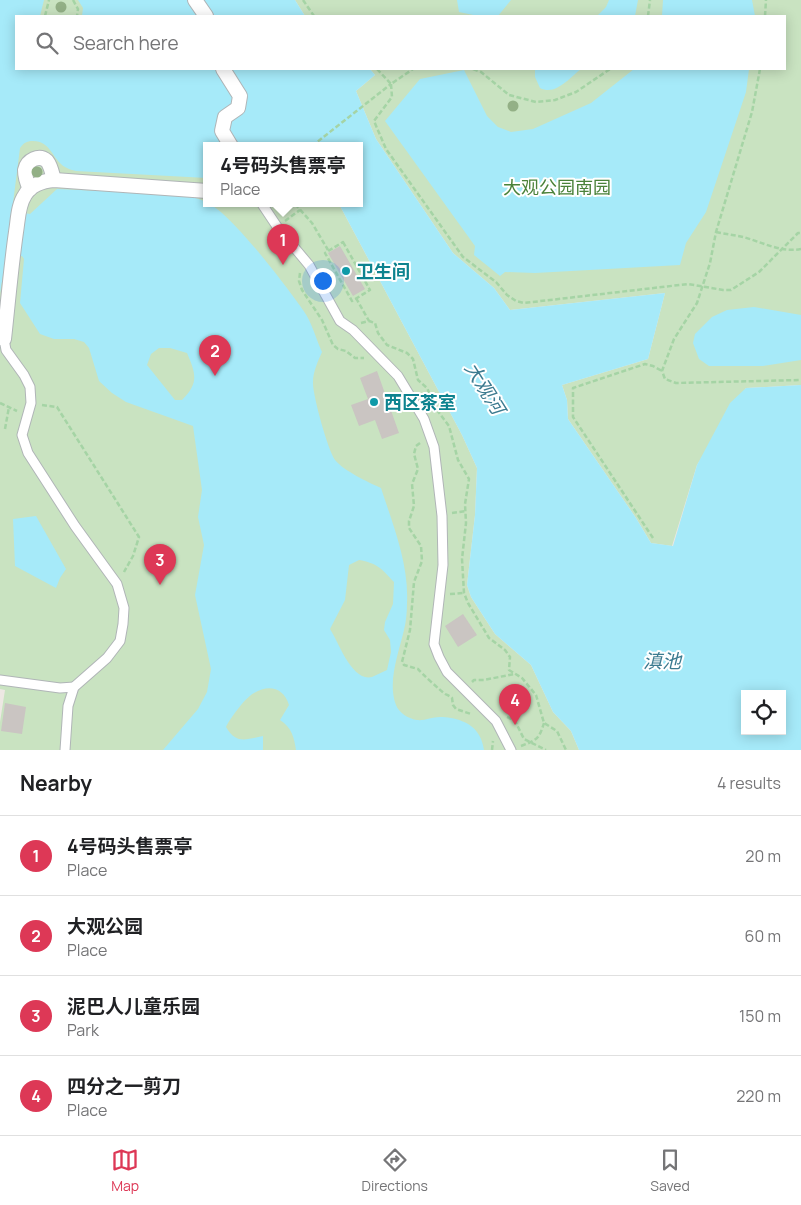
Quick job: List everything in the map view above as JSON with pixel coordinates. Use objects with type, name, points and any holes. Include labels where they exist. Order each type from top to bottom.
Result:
[{"type":"street","points":[[196,0],[205,15]]},
{"type":"street","points":[[224,70],[240,96],[238,108],[225,117],[222,131],[229,142]]},
{"type":"street","points":[[30,189],[25,170],[26,166],[34,159],[43,159],[47,162],[54,180]]},
{"type":"street","points":[[2,338],[20,208],[24,196],[30,189],[44,181],[54,180],[203,191]]},
{"type":"lane","points":[[264,207],[278,228],[309,265],[340,321],[353,330],[398,376],[424,419],[434,447],[442,516],[443,565],[434,644],[438,658],[447,672],[496,721],[515,748]]},
{"type":"lane","points":[[2,338],[6,350],[30,387],[30,403],[22,436],[28,453],[75,526],[116,584],[124,608],[120,641],[107,658],[74,687],[68,706],[66,750]]},
{"type":"lane","points":[[0,680],[60,688],[74,687]]},
{"type":"path","points":[[45,15],[49,0]]},
{"type":"path","points":[[72,0],[78,9],[77,15]]},
{"type":"path","points":[[303,0],[313,15]]},
{"type":"path","points":[[648,15],[650,0]]},
{"type":"path","points":[[765,15],[766,0]]},
{"type":"path","points":[[378,70],[391,84],[392,97],[374,121],[386,149],[463,257],[496,282],[507,295],[516,301],[524,303],[688,284],[731,290],[759,272],[800,232]]},
{"type":"path","points":[[317,142],[412,70]]},
{"type":"path","points":[[475,70],[481,72],[509,95],[536,102],[555,100],[576,92],[609,70]]},
{"type":"path","points":[[662,371],[674,339],[697,302],[710,263],[716,232],[752,112],[760,70]]},
{"type":"path","points":[[298,207],[312,223],[328,250]]},
{"type":"path","points":[[278,228],[300,210]]},
{"type":"path","points":[[716,232],[792,251],[801,249]]},
{"type":"path","points":[[342,242],[370,290],[356,298],[352,301],[325,253],[342,242]]},
{"type":"path","points":[[356,298],[369,321]]},
{"type":"path","points":[[353,330],[362,322],[369,321],[375,323],[378,333],[387,345],[407,353],[413,359],[418,380],[426,388],[437,410],[449,426],[458,460],[469,479],[465,504],[466,523],[462,559],[464,593],[489,638],[505,650],[510,657],[509,670],[522,678],[536,695],[544,723],[541,734],[537,739],[515,748]]},
{"type":"path","points":[[653,538],[573,417],[573,388],[644,364],[662,371],[665,379],[676,383],[801,380]]},
{"type":"path","points":[[0,403],[27,416]]},
{"type":"path","points":[[30,403],[57,408],[139,537],[133,556],[116,584]]},
{"type":"path","points":[[5,429],[9,406]]},
{"type":"path","points":[[430,433],[416,446],[414,454],[418,469],[412,484],[414,506],[409,520],[409,528],[421,546],[422,561],[414,582],[410,630],[402,662],[404,666],[418,669],[422,675],[452,698],[453,705],[459,711],[488,714]]},
{"type":"path","points":[[464,689],[474,680],[514,674]]},
{"type":"path","points":[[496,721],[503,717],[515,721],[524,739],[546,750]]},
{"type":"path","points":[[544,723],[557,731],[566,750]]},
{"type":"green space","points":[[0,0],[208,0],[217,15],[15,15],[15,70],[286,142],[203,142],[203,207],[341,207],[462,435],[477,468],[475,515],[467,585],[471,597],[495,634],[531,665],[553,712],[571,731],[579,750],[0,750],[0,722],[5,690],[0,689]]},
{"type":"green space","name":"大观公园南园","points":[[295,0],[801,0],[801,385],[746,388],[697,465],[672,546],[651,543],[568,419],[567,400],[562,385],[648,359],[665,293],[510,310],[494,288],[453,253],[376,139],[356,91],[375,75],[371,70],[786,70],[786,15],[304,15]]},
{"type":"water","points":[[0,0],[44,0],[40,15],[15,15],[15,70],[371,70],[375,75],[356,91],[376,139],[453,253],[494,288],[510,310],[665,293],[648,359],[562,385],[567,400],[568,419],[651,543],[673,546],[697,465],[730,403],[746,388],[801,385],[801,750],[579,750],[571,731],[553,712],[531,665],[495,634],[471,597],[467,585],[475,515],[477,468],[462,435],[341,207],[363,207],[363,142],[203,142],[203,178],[76,171],[61,164],[44,144],[29,141],[20,148],[12,211],[30,214],[57,189],[187,195],[203,201],[203,207],[216,208],[227,218],[257,250],[285,286],[306,315],[322,352],[314,374],[313,388],[328,446],[335,460],[344,468],[381,488],[403,559],[407,588],[407,606],[405,627],[393,677],[397,708],[408,717],[414,719],[445,717],[457,719],[476,730],[484,750],[296,750],[292,733],[280,720],[289,705],[287,699],[280,691],[270,688],[250,695],[238,708],[226,727],[237,738],[246,739],[263,736],[263,750],[163,750],[198,709],[207,692],[211,669],[195,595],[204,545],[198,517],[202,490],[193,426],[126,402],[112,393],[99,381],[89,348],[84,342],[74,339],[54,339],[40,334],[20,303],[24,259],[22,256],[6,258],[0,293]],"holes":[[[159,348],[170,348],[187,353],[194,373],[193,383],[182,400],[175,400],[147,365],[151,354]],[[359,560],[370,563],[382,570],[394,582],[393,604],[385,622],[384,630],[390,640],[391,652],[387,670],[372,677],[365,677],[358,674],[352,668],[330,629],[345,600],[349,565]]]},
{"type":"water","points":[[78,0],[295,0],[304,15],[82,15],[83,8]]},
{"type":"water","points":[[457,0],[511,0],[499,15],[473,15],[459,12]]},
{"type":"water","points":[[609,0],[638,0],[635,15],[598,15],[606,7]]},
{"type":"water","points":[[663,0],[752,0],[755,15],[662,15]]},
{"type":"water","points":[[464,70],[487,116],[498,127],[511,132],[533,129],[591,103],[633,70],[749,70],[746,92],[706,212],[686,243],[680,265],[535,273],[505,272],[500,276],[474,255],[475,246],[385,121],[420,79]]},
{"type":"water","points":[[535,70],[580,70],[562,85],[551,90],[540,88],[535,77]]},
{"type":"water","points":[[754,307],[801,315],[801,360],[763,366],[709,366],[699,359],[693,343],[695,334],[712,317],[727,310]]},
{"type":"water","points":[[36,516],[66,569],[56,588],[15,566],[13,519]]},
{"type":"building","name":"卫生间","points":[[340,246],[365,289],[353,296],[328,253]]},
{"type":"building","name":"西区茶室","points":[[377,371],[399,433],[382,439],[375,420],[359,426],[351,405],[368,399],[360,378]]},
{"type":"building","points":[[463,614],[477,635],[458,647],[445,626]]},
{"type":"building","points":[[5,703],[26,707],[22,734],[1,731]]},
{"type":"place","name":"4号码头售票亭","points":[[283,265]]},
{"type":"place","name":"卫生间","points":[[346,271]]},
{"type":"place","name":"大观公园","points":[[215,376]]},
{"type":"place","name":"西区茶室","points":[[374,402]]},
{"type":"place","name":"泥巴人儿童乐园","points":[[160,585]]},
{"type":"place","name":"四分之一剪刀","points":[[515,725]]},
{"type":"water label","name":"大观河","points":[[485,388]]},
{"type":"water label","name":"滇池","points":[[662,661]]}]
